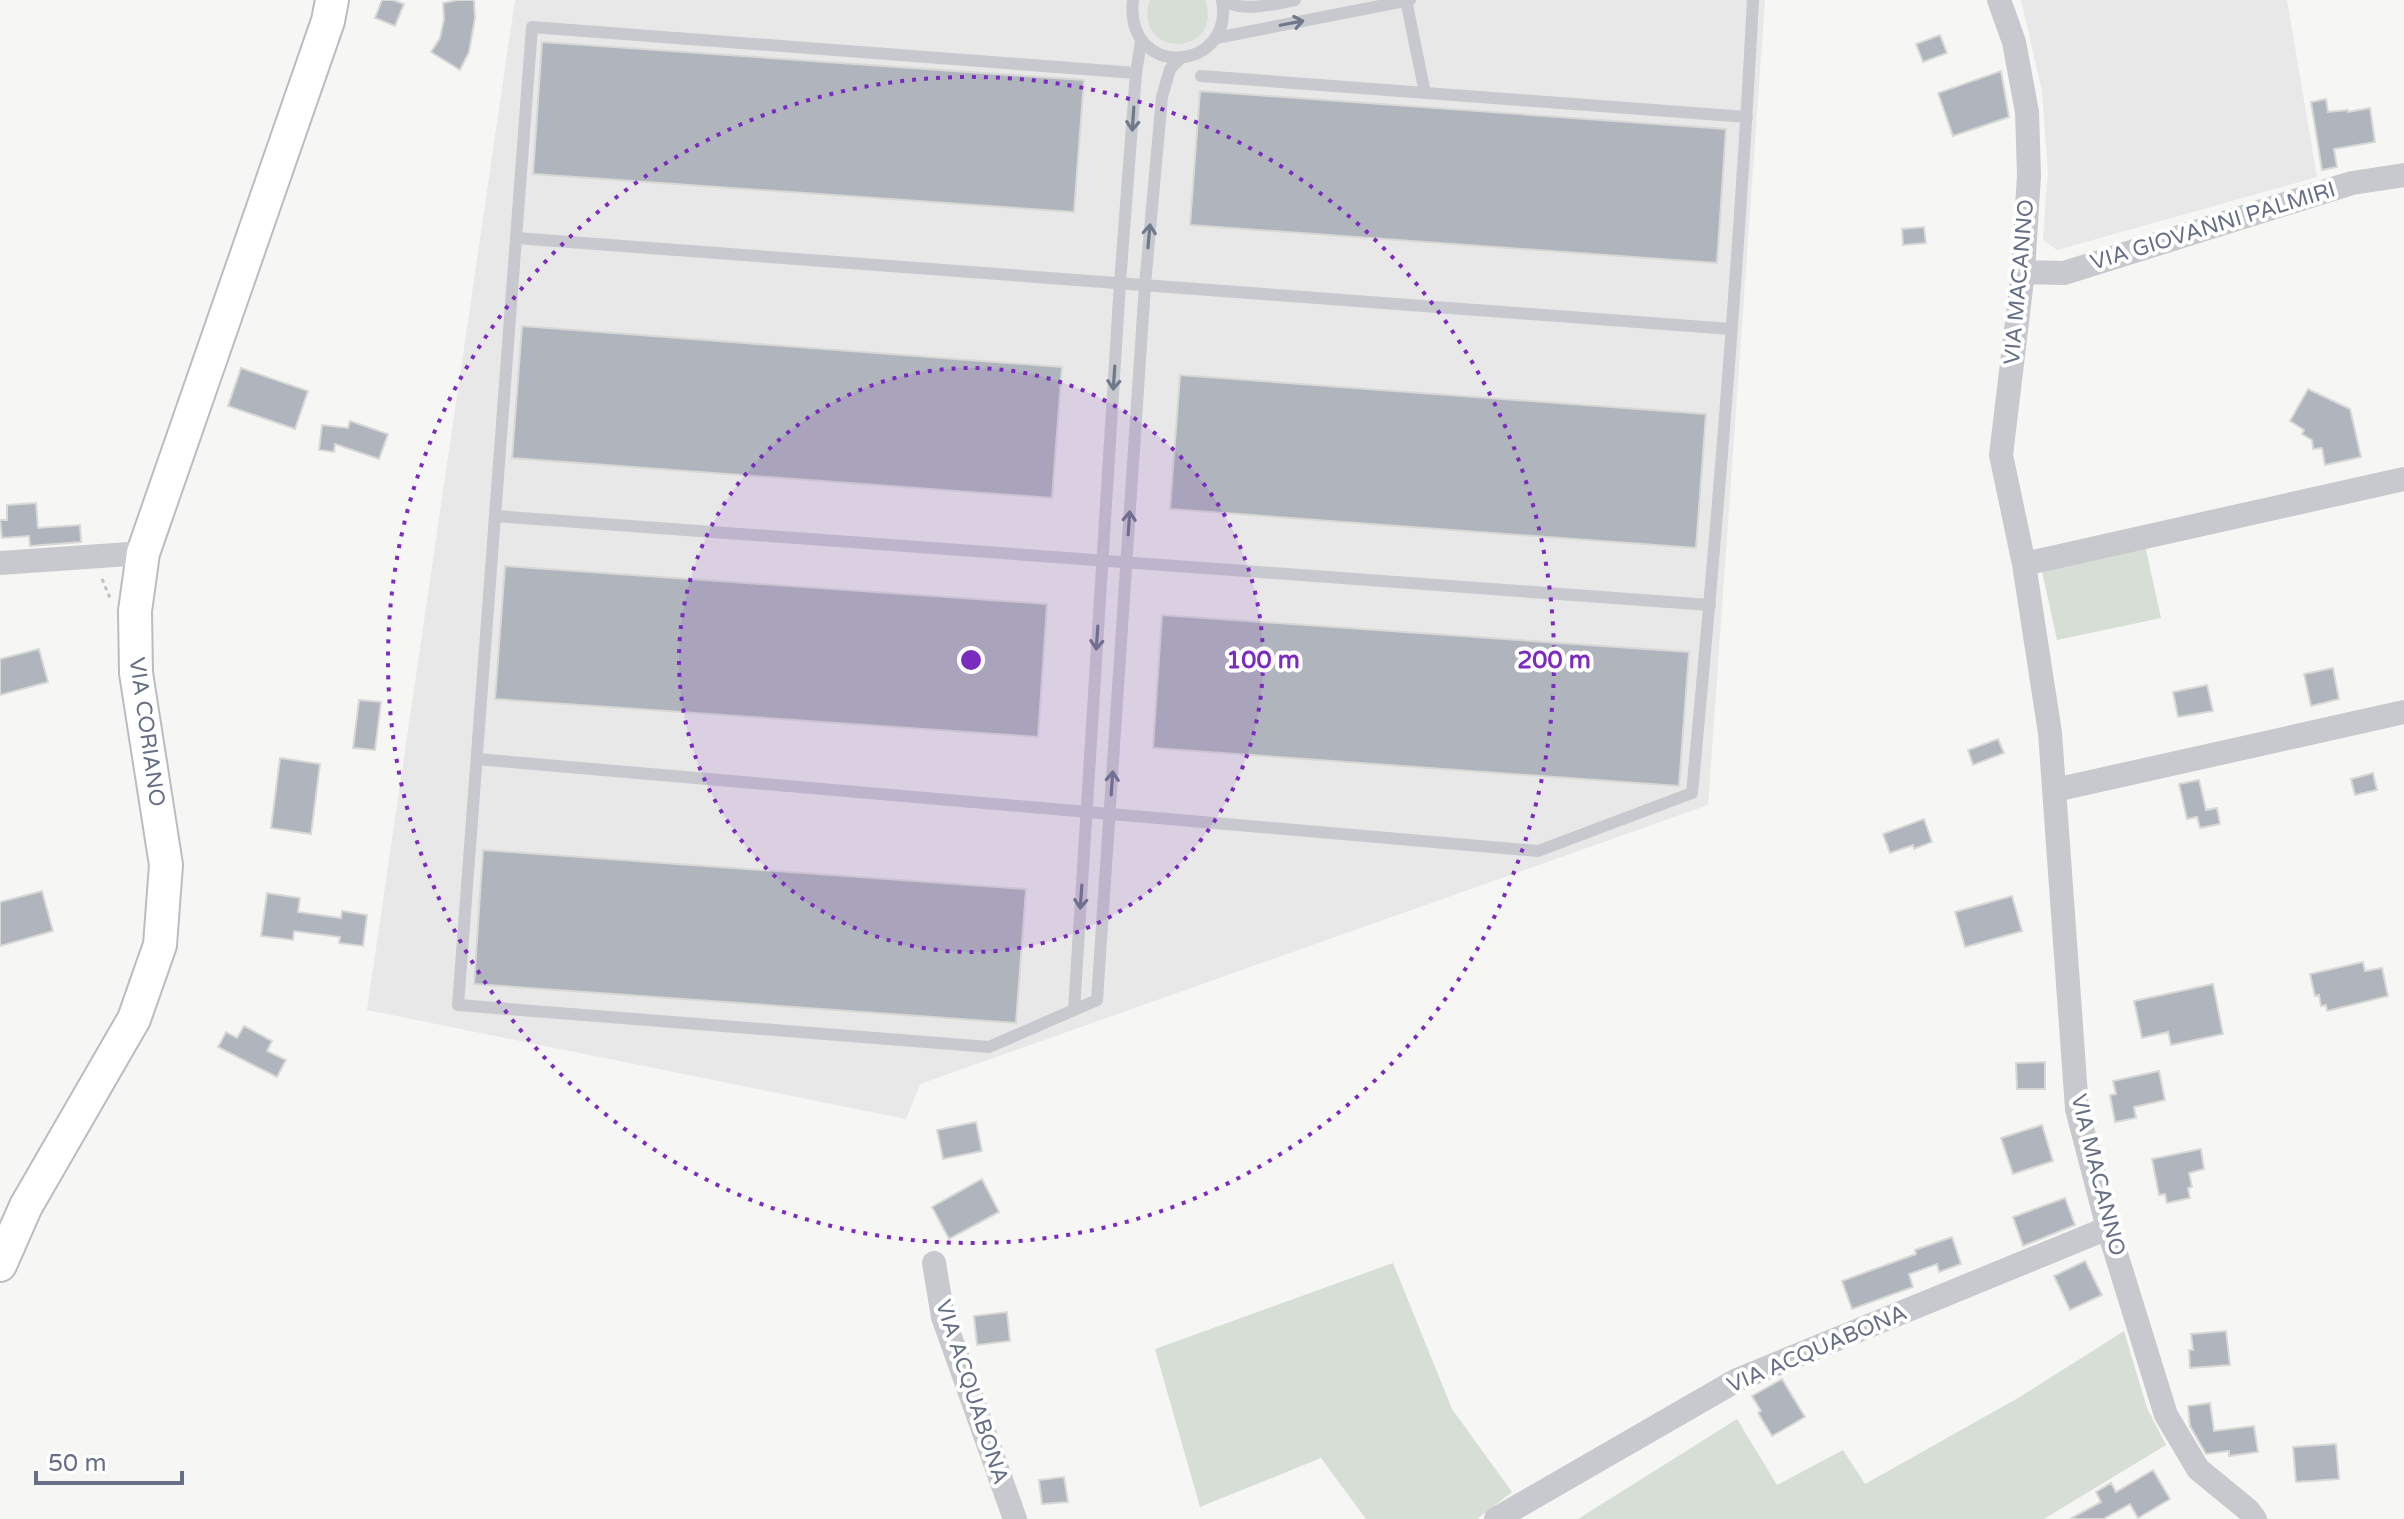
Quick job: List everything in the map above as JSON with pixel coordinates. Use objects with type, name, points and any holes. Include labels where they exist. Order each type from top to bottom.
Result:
[{"type":"main road","name":"VIA CORIANO","points":[[0,1265],[26,1206],[134,1019],[160,945],[166,865],[136,673],[135,611],[143,553],[328,21],[332,0]]},
{"type":"street","name":"VIA MACANNO","points":[[2000,1],[2014,42],[2027,112],[2029,175],[2023,272],[2001,455],[2024,564],[2050,733],[2077,1109],[2108,1228],[2166,1415],[2198,1469],[2255,1519]]},
{"type":"street","name":"VIA GIOVANNI PALMIRI","points":[[2023,272],[2064,273],[2352,183],[2404,175]]},
{"type":"street","points":[[2024,564],[2404,479]]},
{"type":"street","points":[[0,563],[143,553]]},
{"type":"street","points":[[2055,790],[2404,712]]},
{"type":"street","name":"VIA ACQUABONA","points":[[1496,1519],[1737,1380],[2108,1228]]},
{"type":"street","name":"VIA ACQUABONA","points":[[934,1263],[943,1317],[1015,1519]]},
{"type":"lane","points":[[1133,0],[1131,15],[1141,42],[1165,57],[1180,59],[1194,56],[1216,38],[1222,25],[1222,1],[1255,8],[1295,0]]},
{"type":"lane","points":[[1216,38],[1408,0],[1425,93]]},
{"type":"lane","points":[[477,759],[1538,851],[1692,793],[1710,605],[1753,0]]},
{"type":"lane","points":[[1136,73],[532,27],[458,1005],[989,1047],[1097,1000],[1145,285],[1162,97],[1170,69],[1180,59]]},
{"type":"lane","points":[[1074,1010],[1120,283],[1141,42]]},
{"type":"lane","points":[[1201,76],[1747,117]]},
{"type":"lane","points":[[516,238],[1731,329]]},
{"type":"lane","points":[[495,516],[1710,605]]},
{"type":"shaded area","points":[[515,0],[1765,0],[1708,805],[920,1084],[906,1119],[367,1010]]},
{"type":"shaded area","points":[[1150,0],[1205,0],[1208,19],[1202,33],[1191,41],[1178,44],[1164,41],[1153,33],[1148,19]]},
{"type":"shaded area","points":[[2021,0],[2287,0],[2317,177],[2057,250],[2043,240],[2048,172],[2042,91]]},
{"type":"shaded area","points":[[2145,545],[2161,618],[2057,640],[2041,567]]},
{"type":"shaded area","points":[[1393,1263],[1452,1409],[1512,1492],[1477,1519],[1366,1519],[1321,1458],[1200,1507],[1155,1349]]},
{"type":"shaded area","points":[[2124,1331],[2147,1408],[2166,1445],[2044,1519],[1578,1519],[1737,1419],[1777,1485],[1843,1450],[1865,1484],[2018,1398]]},
{"type":"building","points":[[382,0],[404,4],[395,26],[375,18]]},
{"type":"building","points":[[474,0],[475,18],[469,52],[460,70],[431,52],[440,38],[443,3]]},
{"type":"building","points":[[1940,35],[1947,53],[1923,62],[1916,44]]},
{"type":"building","points":[[542,42],[1084,80],[1074,212],[533,174]]},
{"type":"building","points":[[2001,71],[2009,117],[1953,136],[1938,93]]},
{"type":"building","points":[[1200,91],[1726,129],[1717,263],[1190,225]]},
{"type":"building","points":[[2326,99],[2328,112],[2370,108],[2375,142],[2334,149],[2337,167],[2322,170],[2311,102]]},
{"type":"building","points":[[1924,227],[1926,243],[1903,245],[1902,229]]},
{"type":"building","points":[[522,326],[1062,367],[1052,498],[512,458]]},
{"type":"building","points":[[241,368],[308,391],[295,429],[228,406]]},
{"type":"building","points":[[1180,375],[1706,414],[1696,548],[1170,509]]},
{"type":"building","points":[[2308,389],[2350,409],[2361,457],[2325,465],[2322,448],[2313,449],[2312,440],[2302,434],[2304,430],[2290,421]]},
{"type":"building","points":[[350,421],[388,434],[379,459],[335,444],[334,452],[319,450],[322,425],[348,428]]},
{"type":"building","points":[[36,503],[38,528],[80,525],[81,542],[30,546],[29,536],[2,538],[0,520],[7,520],[7,505]]},
{"type":"building","points":[[505,566],[1047,604],[1038,737],[495,699]]},
{"type":"building","points":[[1162,615],[1689,652],[1679,786],[1153,748]]},
{"type":"building","points":[[39,649],[48,682],[0,695],[0,659]]},
{"type":"building","points":[[2333,668],[2339,699],[2311,706],[2304,674]]},
{"type":"building","points":[[2207,685],[2213,711],[2178,717],[2173,692]]},
{"type":"building","points":[[359,700],[381,702],[375,750],[353,748]]},
{"type":"building","points":[[1998,739],[2004,753],[1973,765],[1968,750]]},
{"type":"building","points":[[280,758],[320,764],[311,834],[271,828]]},
{"type":"building","points":[[2373,773],[2377,790],[2355,795],[2351,779]]},
{"type":"building","points":[[2199,780],[2206,810],[2217,808],[2220,824],[2200,828],[2197,817],[2187,819],[2179,784]]},
{"type":"building","points":[[1924,819],[1932,842],[1890,853],[1883,834]]},
{"type":"building","points":[[483,850],[1026,889],[1016,1023],[474,984]]},
{"type":"building","points":[[42,891],[53,931],[0,946],[0,902]]},
{"type":"building","points":[[267,893],[300,898],[298,912],[341,918],[342,911],[367,915],[363,946],[339,943],[340,937],[294,931],[293,940],[261,936]]},
{"type":"building","points":[[2012,896],[2022,931],[1965,947],[1955,912]]},
{"type":"building","points":[[2363,962],[2365,971],[2382,968],[2388,996],[2327,1011],[2326,1005],[2321,1006],[2319,995],[2315,996],[2310,974]]},
{"type":"building","points":[[2213,984],[2223,1034],[2171,1045],[2168,1032],[2142,1038],[2134,1001]]},
{"type":"building","points":[[244,1026],[272,1041],[267,1051],[286,1060],[277,1077],[218,1047],[226,1032],[237,1038]]},
{"type":"building","points":[[2045,1062],[2045,1089],[2017,1089],[2016,1063]]},
{"type":"building","points":[[2159,1071],[2165,1100],[2134,1107],[2136,1118],[2115,1122],[2110,1095],[2116,1094],[2113,1081]]},
{"type":"building","points":[[976,1122],[982,1151],[943,1159],[937,1130]]},
{"type":"building","points":[[2042,1125],[2053,1161],[2013,1174],[2001,1138]]},
{"type":"building","points":[[2201,1149],[2204,1169],[2189,1173],[2192,1187],[2188,1188],[2190,1198],[2167,1203],[2165,1194],[2159,1195],[2152,1159]]},
{"type":"building","points":[[982,1179],[999,1212],[949,1239],[932,1207]]},
{"type":"building","points":[[2065,1198],[2075,1225],[2023,1246],[2013,1217]]},
{"type":"building","points":[[1952,1237],[1961,1264],[1939,1272],[1937,1264],[1909,1274],[1913,1287],[1852,1309],[1842,1281],[1916,1254],[1915,1250]]},
{"type":"building","points":[[2085,1261],[2102,1295],[2070,1310],[2054,1276]]},
{"type":"building","points":[[1007,1312],[1010,1341],[977,1345],[974,1316]]},
{"type":"building","points":[[2226,1331],[2230,1365],[2190,1368],[2189,1350],[2193,1350],[2191,1334]]},
{"type":"building","points":[[1782,1379],[1805,1417],[1772,1436],[1752,1396]]},
{"type":"building","points":[[2210,1403],[2214,1431],[2254,1426],[2258,1452],[2229,1456],[2229,1451],[2206,1454],[2190,1426],[2188,1406]]},
{"type":"building","points":[[2336,1444],[2339,1479],[2296,1482],[2293,1447]]},
{"type":"building","points":[[2153,1470],[2170,1499],[2138,1518],[2130,1504],[2103,1519],[2070,1519],[2101,1502],[2096,1492],[2111,1483],[2116,1492]]},
{"type":"building","points":[[1064,1477],[1068,1502],[1042,1504],[1039,1480]]}]
